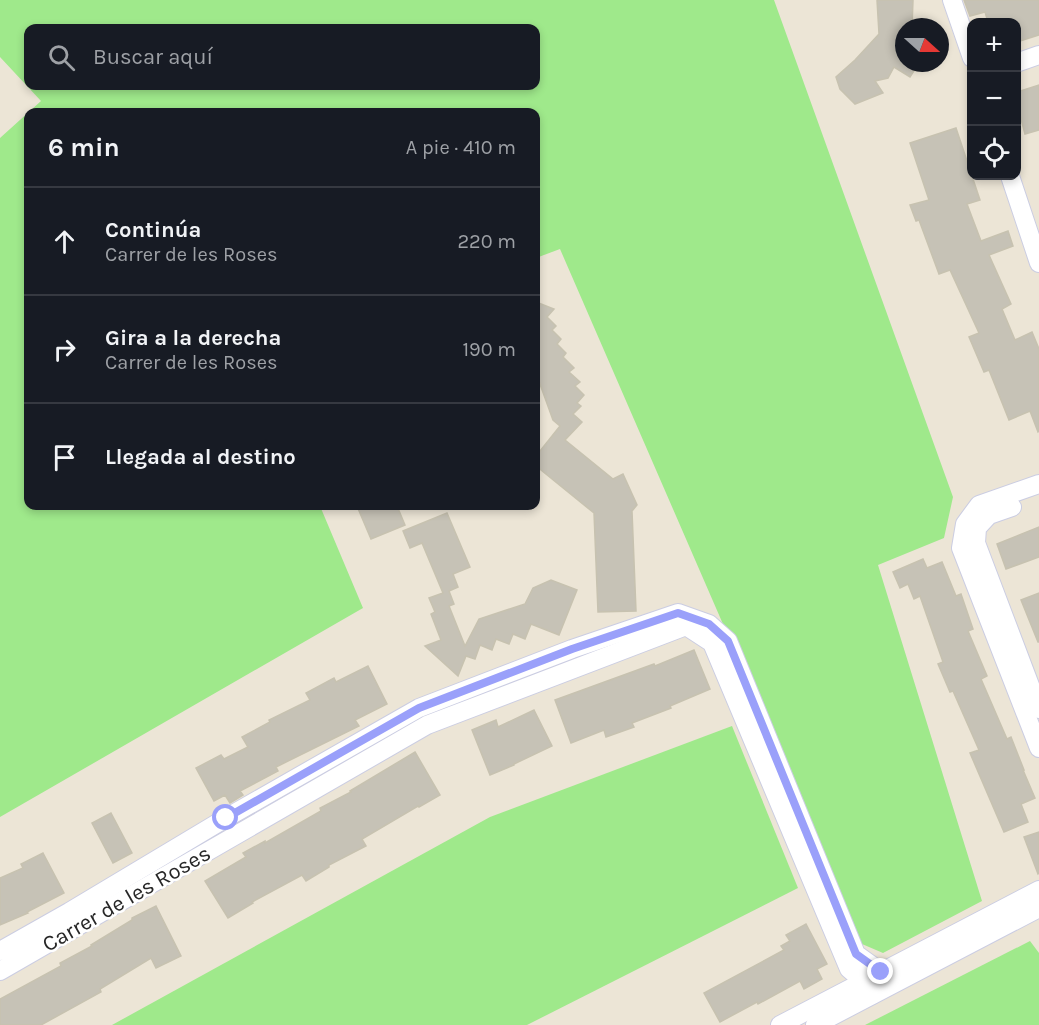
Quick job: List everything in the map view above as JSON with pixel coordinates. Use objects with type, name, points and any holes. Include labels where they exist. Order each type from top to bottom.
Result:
[{"type":"street","points":[[952,0],[967,44]]},
{"type":"street","points":[[1021,62],[1039,55]]},
{"type":"street","points":[[1011,180],[1039,263]]},
{"type":"street","points":[[1039,484],[979,505],[961,548],[1039,748]]},
{"type":"street","points":[[971,526],[989,515],[1039,497]]},
{"type":"street","points":[[971,526],[1039,709]]},
{"type":"street","name":"Carrer de les Roses","points":[[0,951],[419,708],[572,649],[678,613],[709,624],[728,641],[856,954],[881,972]]},
{"type":"street","name":"Carrer de les Roses","points":[[0,971],[427,725],[687,626],[712,643],[849,969],[867,988]]},
{"type":"street","points":[[815,1025],[867,988],[881,972],[1039,890]]},
{"type":"street","points":[[780,1025],[867,988],[1039,908]]},
{"type":"green space","points":[[0,0],[774,0],[953,497],[944,538],[878,565],[982,901],[883,953],[862,944],[560,249],[540,256],[540,108],[33,108],[41,101],[31,90],[540,90],[540,24],[24,24],[24,83],[0,57]]},
{"type":"green space","points":[[24,117],[24,510],[322,510],[363,608],[0,817],[0,138]]},
{"type":"green space","points":[[732,726],[798,888],[527,1025],[112,1025],[490,817]]},
{"type":"green space","points":[[1030,941],[1039,953],[1039,1025],[865,1025]]},
{"type":"building","points":[[877,0],[913,0],[912,18],[895,18],[895,68],[888,78],[875,81],[883,93],[855,104],[840,89],[836,77],[879,34]]},
{"type":"building","points":[[964,0],[1039,0],[1039,35],[1021,41],[1021,18],[987,18],[985,12],[970,16]]},
{"type":"building","points":[[902,72],[913,72],[910,77]]},
{"type":"building","points":[[1039,85],[1039,130],[1025,134],[1021,119],[1021,91]]},
{"type":"building","points":[[956,128],[967,161],[967,180],[973,180],[980,200],[967,204],[981,241],[1008,231],[1013,246],[989,255],[1011,304],[1002,309],[1015,340],[1032,332],[1039,349],[1038,432],[1030,411],[1009,420],[989,370],[984,372],[969,337],[979,333],[950,270],[939,274],[919,220],[916,221],[910,205],[929,200],[910,143]]},
{"type":"building","points":[[540,304],[554,309],[547,317],[556,326],[552,330],[561,339],[557,344],[566,353],[563,357],[574,368],[569,372],[580,382],[575,386],[584,395],[577,403],[581,406],[573,414],[582,422],[565,440],[613,479],[623,474],[637,505],[632,511],[636,611],[598,612],[594,513],[540,469],[540,451],[560,426],[553,420],[540,384]]},
{"type":"building","points":[[359,510],[399,510],[405,525],[371,539]]},
{"type":"building","points":[[447,513],[470,567],[453,574],[458,587],[449,591],[454,604],[449,606],[465,646],[479,619],[525,604],[533,588],[551,580],[577,590],[559,635],[531,624],[525,639],[513,634],[509,644],[496,639],[492,650],[480,645],[475,659],[466,656],[458,676],[425,646],[441,640],[431,614],[435,612],[429,598],[443,593],[422,543],[410,548],[403,531]]},
{"type":"building","points":[[1039,527],[1039,557],[1006,569],[997,544]]},
{"type":"building","points":[[923,559],[927,568],[942,562],[956,596],[961,594],[973,629],[968,631],[987,676],[981,679],[1007,739],[1011,737],[1035,798],[1021,804],[1028,822],[1004,832],[970,753],[979,750],[953,691],[950,692],[938,664],[943,662],[920,596],[914,599],[908,584],[900,588],[893,572]]},
{"type":"building","points":[[1039,593],[1039,642],[1038,642],[1021,600]]},
{"type":"building","points":[[694,650],[710,689],[670,706],[671,708],[632,723],[634,727],[606,737],[604,730],[571,743],[555,700],[654,664],[655,666]]},
{"type":"building","points":[[368,666],[387,704],[355,720],[359,726],[276,767],[278,771],[240,791],[243,795],[230,803],[225,795],[214,801],[196,768],[221,755],[224,759],[248,747],[242,737],[270,722],[269,720],[310,700],[306,693],[334,678],[336,682]]},
{"type":"building","points":[[534,710],[552,746],[490,775],[472,730],[496,720],[498,727]]},
{"type":"building","points":[[415,752],[440,795],[362,839],[366,846],[329,865],[306,881],[302,875],[228,918],[205,881],[246,857],[243,853],[321,811],[320,808],[351,792]]},
{"type":"building","points":[[111,813],[132,853],[113,863],[92,823]]},
{"type":"building","points":[[1039,832],[1039,873],[1038,874],[1024,837]]},
{"type":"building","points":[[43,853],[64,893],[0,925],[0,878],[23,868],[21,864]]},
{"type":"building","points":[[156,906],[181,956],[156,968],[151,958],[100,989],[101,992],[41,1025],[0,1025],[0,999],[61,966],[60,963],[92,946],[132,918]]},
{"type":"building","points":[[806,924],[827,964],[817,969],[822,979],[804,989],[800,981],[720,1022],[704,993],[784,950],[781,946],[790,941],[786,935]]},
{"type":"route","points":[[226,818],[419,708],[572,649],[678,613],[709,624],[728,641],[856,954],[881,972]]}]
